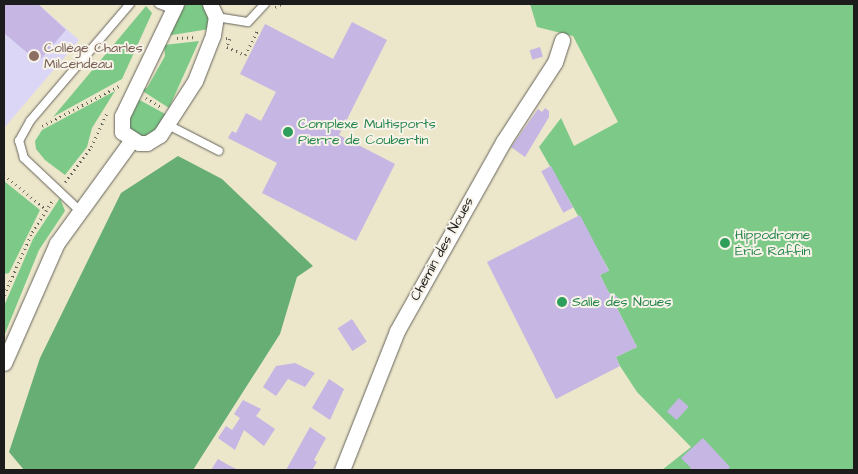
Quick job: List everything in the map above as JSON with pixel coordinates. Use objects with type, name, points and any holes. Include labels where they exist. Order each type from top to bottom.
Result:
[{"type":"street","points":[[169,5],[159,40],[122,116],[122,132],[131,141],[153,141],[168,125],[195,81],[219,36],[213,10]]},
{"type":"street","name":"Chemin des Noues","points":[[342,470],[397,331],[498,150],[555,62],[562,40]]},
{"type":"street","points":[[4,364],[49,256],[79,210],[131,141]]},
{"type":"lane","points":[[79,210],[24,158],[20,149],[22,132],[130,4]]},
{"type":"lane","points":[[213,10],[248,22],[265,4]]},
{"type":"lane","points":[[168,125],[219,151]]},
{"type":"path","points":[[159,40],[219,36]]},
{"type":"path","points":[[119,92],[124,86]]},
{"type":"path","points":[[4,295],[32,232],[90,147],[95,131],[110,106]]},
{"type":"path","points":[[4,175],[47,210]]},
{"type":"path","points":[[4,279],[9,282]]},
{"type":"shaded area","name":"Collège Charles Milcendeau","points":[[4,4],[38,4],[79,40],[4,128]]},
{"type":"green space","points":[[187,4],[200,4],[208,8],[209,29],[166,36],[178,11]]},
{"type":"green space","name":"Hippodrome Éric Raffin","points":[[530,4],[854,4],[854,470],[662,470],[691,447],[637,392],[620,366],[616,357],[637,347],[617,308],[617,296],[609,293],[600,275],[609,270],[539,147],[561,118],[574,146],[618,122],[573,36],[537,27]]},
{"type":"green space","points":[[146,6],[152,13],[122,79],[53,117]]},
{"type":"green space","points":[[199,41],[169,108],[141,90],[147,88],[165,56],[164,45]]},
{"type":"green space","points":[[115,91],[92,128],[87,147],[65,175],[45,160],[36,149],[35,141],[42,130]]},
{"type":"green space","points":[[136,98],[167,115],[154,135],[140,137],[127,126]]},
{"type":"green space","points":[[178,156],[222,179],[313,266],[297,277],[280,334],[193,470],[24,470],[9,452],[40,358],[121,193]]},
{"type":"green space","points":[[4,181],[40,210],[9,273],[4,274]]},
{"type":"green space","points":[[60,198],[65,211],[39,250],[4,336],[4,306],[33,239]]},
{"type":"building","points":[[4,4],[38,4],[66,30],[38,62],[4,33]]},
{"type":"building","name":"Complexe Multisports Pierre de Coubertin","points":[[352,22],[387,40],[339,135],[395,164],[356,241],[262,193],[277,163],[228,138],[232,131],[236,133],[246,113],[261,121],[276,92],[240,74],[265,24],[333,59]]},
{"type":"building","points":[[540,47],[543,57],[532,60],[529,50]]},
{"type":"building","points":[[545,108],[549,111],[549,117],[525,157],[511,147],[538,109],[542,112]]},
{"type":"building","points":[[551,166],[573,207],[563,213],[541,171]]},
{"type":"building","name":"Salle des Noues","points":[[580,215],[609,271],[600,275],[609,293],[617,296],[617,308],[637,347],[616,357],[620,366],[556,399],[487,262]]},
{"type":"building","points":[[352,319],[367,342],[352,351],[338,328]]},
{"type":"building","points":[[295,363],[315,373],[305,387],[288,379],[276,396],[263,387],[276,366]]},
{"type":"building","points":[[329,379],[344,389],[330,420],[312,408]]},
{"type":"building","points":[[679,398],[689,407],[677,420],[667,411]]},
{"type":"building","points":[[243,400],[261,409],[256,416],[275,429],[264,446],[244,430],[235,450],[218,438],[226,426],[232,430],[240,418],[234,414]]},
{"type":"building","points":[[310,427],[326,438],[314,460],[317,462],[312,470],[286,470]]},
{"type":"building","points":[[703,438],[730,467],[727,470],[689,470],[691,468],[681,458]]},
{"type":"building","points":[[218,459],[230,466],[239,470],[211,470]]},
{"type":"place","name":"Collège Charles Milcendeau","points":[[34,56]]},
{"type":"place","name":"Complexe Multisports Pierre de Coubertin","points":[[288,132]]},
{"type":"place","name":"Hippodrome Éric Raffin","points":[[725,243]]},
{"type":"place","name":"Salle des Noues","points":[[562,302]]}]
